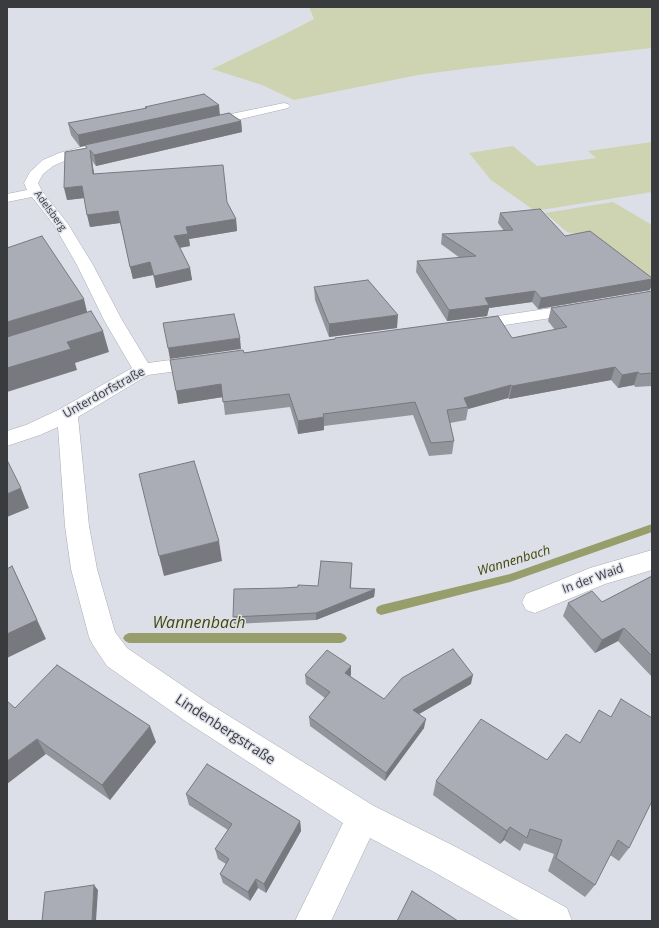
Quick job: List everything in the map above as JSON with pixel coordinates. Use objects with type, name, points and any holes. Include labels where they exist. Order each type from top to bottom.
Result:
[{"type":"street","points":[[192,127],[284,106]]},
{"type":"street","name":"Adelsberg","points":[[110,145],[70,155],[48,164],[37,172],[31,183],[35,192],[61,224],[85,265],[106,322],[143,370]]},
{"type":"street","points":[[7,198],[35,192]]},
{"type":"street","points":[[457,327],[598,306]]},
{"type":"street","name":"Unterdorfstraße","points":[[7,439],[33,430],[66,414],[143,370],[214,360]]},
{"type":"street","name":"Lindenbergstraße","points":[[66,414],[84,569],[103,637],[117,657],[198,713],[363,817],[446,860],[554,921]]},
{"type":"street","name":"In der Waid","points":[[535,602],[599,575],[652,560]]},
{"type":"street","points":[[313,921],[363,817]]},
{"type":"green space","points":[[309,7],[652,7],[652,48],[418,75],[294,100],[262,85],[212,69],[314,19]]},
{"type":"green space","points":[[652,142],[652,192],[535,211],[491,180],[469,153],[513,146],[537,166],[596,158],[588,151]]},
{"type":"green space","points":[[613,202],[652,225],[652,280],[596,239],[567,232],[545,213]]},
{"type":"building","points":[[204,94],[219,105],[78,135],[68,123],[147,108],[145,107]]},
{"type":"building","points":[[229,113],[241,121],[94,155],[90,150],[93,174],[223,165],[227,202],[236,219],[186,227],[188,234],[174,236],[190,268],[154,276],[150,262],[130,267],[118,211],[87,215],[82,186],[64,188],[65,152],[87,148],[85,145]]},
{"type":"building","points":[[540,209],[565,236],[590,231],[652,279],[541,298],[535,291],[485,298],[489,305],[449,310],[417,261],[476,256],[442,234],[513,230],[500,213]]},
{"type":"building","points":[[42,236],[84,299],[7,322],[7,248]]},
{"type":"building","points":[[368,280],[398,315],[329,324],[314,287]]},
{"type":"building","points":[[652,291],[652,373],[640,374],[638,372],[622,375],[615,367],[511,385],[464,398],[468,407],[447,410],[454,441],[431,443],[415,402],[323,414],[324,417],[298,421],[289,394],[223,402],[221,384],[176,391],[170,360],[243,350],[244,353],[335,338],[498,316],[512,338],[567,327],[551,308]]},
{"type":"building","points":[[91,311],[103,331],[67,342],[71,349],[7,368],[7,337]]},
{"type":"building","points":[[234,314],[240,338],[168,348],[163,323]]},
{"type":"building","points":[[7,460],[21,488],[7,494]]},
{"type":"building","points":[[194,461],[219,541],[159,556],[139,474]]},
{"type":"building","points":[[321,561],[352,563],[350,588],[375,589],[316,613],[233,617],[234,589],[283,588],[298,587],[298,585],[318,586]]},
{"type":"building","points":[[12,566],[37,620],[7,634],[7,569]]},
{"type":"building","points":[[652,576],[652,656],[624,628],[602,640],[568,603],[592,591],[602,602]]},
{"type":"building","points":[[453,649],[473,675],[413,710],[426,719],[386,773],[309,717],[330,692],[305,675],[327,650],[351,666],[345,673],[384,699],[402,678]]},
{"type":"building","points":[[57,665],[150,726],[102,785],[37,739],[7,761],[7,701],[15,708]]},
{"type":"building","points":[[621,699],[652,718],[652,801],[629,848],[618,840],[595,885],[556,858],[562,840],[530,829],[527,838],[510,827],[507,831],[436,781],[481,719],[547,760],[566,734],[580,743],[599,710],[611,717]]},
{"type":"building","points":[[207,764],[300,821],[264,884],[256,879],[248,892],[220,874],[229,859],[215,849],[232,824],[186,794]]},
{"type":"building","points":[[94,885],[92,921],[42,921],[45,892]]},
{"type":"building","points":[[412,891],[458,921],[397,921]]},
{"type":"waterway","name":"Wannenbach","points":[[381,610],[510,578],[652,528]]},
{"type":"waterway","name":"Wannenbach","points":[[129,638],[341,638]]}]
